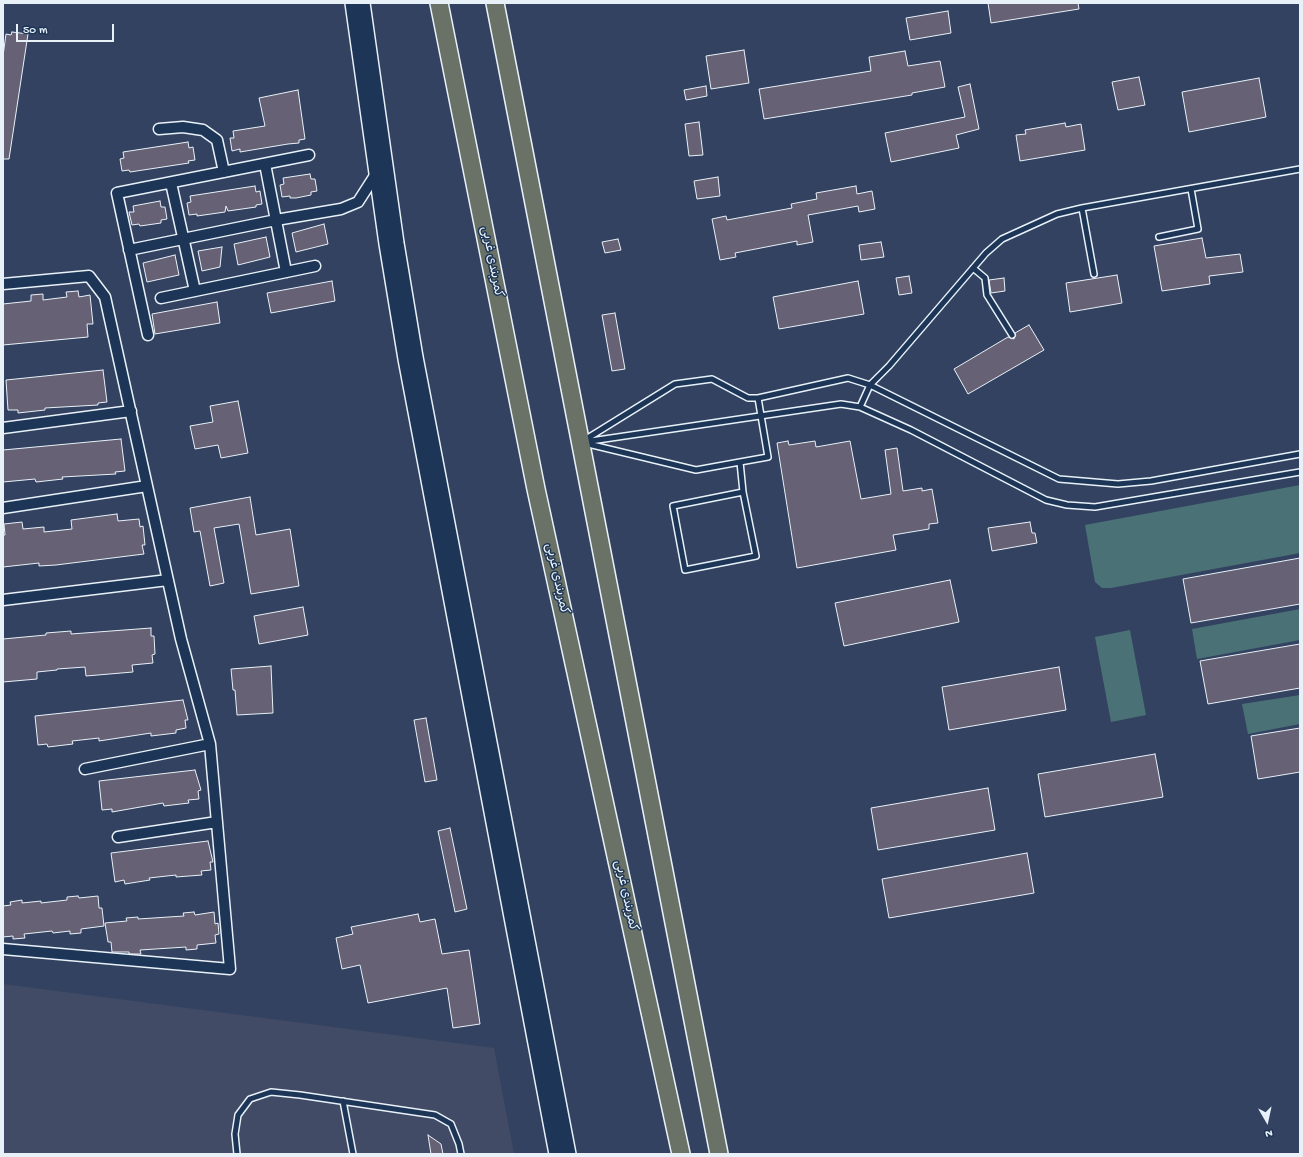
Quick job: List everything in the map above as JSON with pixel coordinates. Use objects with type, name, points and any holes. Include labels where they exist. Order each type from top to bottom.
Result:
[{"type":"highway","name":"کمربندی غربی","points":[[439,3],[536,489],[681,1154]]},
{"type":"highway","points":[[495,3],[719,1154]]},
{"type":"street","points":[[352,3],[376,174],[406,367],[556,1154]]},
{"type":"street","points":[[363,3],[397,243],[416,357],[569,1154]]},
{"type":"street","points":[[159,129],[183,127],[203,130],[217,140],[224,172]]},
{"type":"street","points":[[148,335],[117,193],[309,155]]},
{"type":"street","points":[[265,164],[286,272]]},
{"type":"street","points":[[129,250],[276,220],[334,211],[358,202],[376,174]]},
{"type":"street","points":[[171,183],[185,238],[195,291]]},
{"type":"street","points":[[161,298],[315,266]]},
{"type":"street","points":[[3,284],[89,276],[105,297],[181,639],[210,744],[230,969],[3,949]]},
{"type":"street","points":[[3,428],[131,411]]},
{"type":"street","points":[[3,508],[147,486]]},
{"type":"street","points":[[3,600],[168,580]]},
{"type":"street","points":[[85,769],[210,744]]},
{"type":"street","points":[[118,837],[217,822]]},
{"type":"lane","points":[[860,407],[870,385],[889,366],[986,253],[1002,239],[1057,214],[1082,208],[1300,169]]},
{"type":"lane","points":[[1159,237],[1198,230],[1191,189]]},
{"type":"lane","points":[[1082,208],[1094,274]]},
{"type":"lane","points":[[973,268],[984,278],[987,294],[1012,335]]},
{"type":"lane","points":[[581,442],[675,384],[712,380],[748,398],[758,398],[848,378],[870,385],[1060,478],[1118,484],[1144,481],[1300,454]]},
{"type":"lane","points":[[581,442],[696,470],[768,457],[758,398]]},
{"type":"lane","points":[[581,442],[841,404],[860,407],[911,430],[1046,500],[1067,505],[1094,507],[1300,472]]},
{"type":"lane","points":[[740,462],[756,556],[685,570],[673,506],[744,492]]},
{"type":"lane","points":[[237,1154],[235,1134],[238,1115],[250,1099],[271,1092],[435,1115],[451,1124],[459,1144],[461,1154]]},
{"type":"lane","points":[[343,1101],[353,1154]]},
{"type":"shaded area","points":[[3,984],[494,1048],[514,1154],[3,1154]]},
{"type":"green space","points":[[1300,485],[1300,553],[1111,588],[1102,588],[1095,582],[1085,525]]},
{"type":"green space","points":[[1300,609],[1300,640],[1197,659],[1192,629]]},
{"type":"green space","points":[[1130,630],[1146,715],[1111,722],[1095,637]]},
{"type":"green space","points":[[1300,695],[1300,724],[1248,734],[1242,704]]},
{"type":"building","points":[[988,3],[1078,3],[1079,9],[991,23]]},
{"type":"building","points":[[948,11],[951,33],[910,40],[906,18]]},
{"type":"building","points":[[12,32],[28,34],[9,159],[3,159],[3,56],[6,34],[11,35]]},
{"type":"building","points":[[744,50],[749,83],[711,89],[706,56]]},
{"type":"building","points":[[905,51],[908,66],[940,61],[945,87],[912,93],[912,95],[764,119],[759,89],[871,71],[869,57]]},
{"type":"building","points":[[1139,77],[1145,105],[1118,110],[1112,82]]},
{"type":"building","points":[[1259,78],[1266,117],[1189,132],[1182,92]]},
{"type":"building","points":[[970,84],[979,129],[956,135],[959,148],[891,162],[885,133],[965,117],[958,87]]},
{"type":"building","points":[[706,86],[707,96],[686,100],[684,90]]},
{"type":"building","points":[[298,90],[305,139],[299,140],[299,143],[240,152],[240,149],[232,151],[230,138],[234,138],[233,131],[265,126],[259,98]]},
{"type":"building","points":[[699,122],[703,155],[689,156],[685,124]]},
{"type":"building","points":[[1065,123],[1066,127],[1081,124],[1085,150],[1020,161],[1016,135],[1026,134],[1025,130]]},
{"type":"building","points":[[188,142],[189,148],[193,147],[195,160],[188,161],[189,163],[130,172],[129,170],[122,171],[120,159],[124,158],[123,152]]},
{"type":"building","points":[[310,174],[311,179],[315,179],[317,191],[311,192],[311,195],[296,198],[290,198],[290,196],[282,197],[280,185],[284,184],[283,178]]},
{"type":"building","points":[[718,177],[720,196],[697,199],[694,181]]},
{"type":"building","points":[[255,186],[256,192],[260,191],[262,204],[256,205],[256,207],[228,211],[226,206],[225,212],[197,216],[197,214],[189,215],[187,203],[191,202],[190,196]]},
{"type":"building","points":[[856,186],[857,194],[872,191],[875,209],[859,212],[858,206],[808,215],[813,242],[797,245],[797,241],[735,253],[736,257],[720,260],[712,219],[726,216],[727,220],[792,208],[791,204],[817,199],[816,193]]},
{"type":"building","points":[[160,201],[161,207],[165,207],[167,219],[161,220],[161,223],[140,226],[139,224],[132,225],[129,212],[134,212],[133,206]]},
{"type":"building","points":[[324,224],[328,244],[296,252],[292,233]]},
{"type":"building","points":[[266,237],[270,257],[238,265],[234,244]]},
{"type":"building","points":[[1202,238],[1206,258],[1240,254],[1243,272],[1209,276],[1210,284],[1162,291],[1154,246]]},
{"type":"building","points":[[618,239],[621,250],[605,253],[602,242]]},
{"type":"building","points":[[881,242],[884,257],[861,260],[859,245]]},
{"type":"building","points":[[222,247],[220,267],[202,271],[198,251]]},
{"type":"building","points":[[175,255],[179,275],[147,282],[143,263]]},
{"type":"building","points":[[1117,275],[1122,303],[1070,312],[1066,283]]},
{"type":"building","points":[[909,276],[912,293],[899,295],[896,278]]},
{"type":"building","points":[[1004,278],[1005,291],[991,293],[989,280]]},
{"type":"building","points":[[332,281],[335,301],[271,313],[267,293]]},
{"type":"building","points":[[858,281],[864,314],[779,329],[773,297]]},
{"type":"building","points":[[78,291],[79,297],[90,295],[93,324],[87,324],[88,337],[3,345],[3,304],[31,301],[31,295],[43,294],[43,300],[67,297],[66,292]]},
{"type":"building","points":[[217,302],[220,323],[155,334],[152,314]]},
{"type":"building","points":[[615,313],[625,369],[612,371],[602,315]]},
{"type":"building","points":[[1029,325],[1044,350],[968,394],[954,369],[1008,337],[1014,339],[1015,333]]},
{"type":"building","points":[[103,370],[107,402],[98,403],[98,405],[45,408],[45,410],[18,413],[18,410],[8,410],[6,380]]},
{"type":"building","points":[[238,401],[248,453],[221,458],[218,445],[195,449],[190,426],[213,422],[210,406]]},
{"type":"building","points":[[121,439],[125,471],[115,472],[116,474],[62,477],[63,479],[36,482],[35,479],[3,482],[3,450]]},
{"type":"building","points":[[788,441],[789,445],[815,441],[816,447],[850,441],[861,499],[891,494],[885,450],[897,448],[903,491],[922,488],[922,491],[932,489],[938,523],[929,524],[929,529],[893,535],[896,550],[797,568],[777,443]]},
{"type":"building","points":[[250,497],[256,535],[290,529],[299,586],[251,594],[239,524],[214,528],[224,583],[210,586],[200,531],[194,532],[190,508]]},
{"type":"building","points":[[117,514],[118,521],[139,519],[140,527],[143,526],[145,545],[142,545],[144,554],[56,565],[39,566],[39,563],[3,567],[3,535],[5,535],[4,524],[22,522],[23,529],[44,527],[44,532],[72,529],[71,520]]},
{"type":"building","points":[[1030,522],[1032,533],[1035,533],[1037,543],[992,551],[988,528]]},
{"type":"building","points":[[1300,558],[1300,604],[1191,623],[1183,579]]},
{"type":"building","points":[[950,580],[959,622],[844,646],[835,603]]},
{"type":"building","points":[[303,607],[308,635],[259,644],[254,616]]},
{"type":"building","points":[[151,628],[151,636],[154,636],[155,654],[152,655],[153,663],[132,665],[133,672],[86,676],[85,667],[57,669],[37,672],[37,679],[3,682],[3,639],[71,631],[71,634]]},
{"type":"building","points":[[1300,644],[1300,688],[1208,704],[1200,661]]},
{"type":"building","points":[[271,666],[273,713],[237,715],[235,690],[233,690],[231,669]]},
{"type":"building","points":[[1059,667],[1066,710],[949,730],[942,687]]},
{"type":"building","points":[[183,700],[188,720],[185,720],[186,728],[176,730],[176,733],[151,736],[151,733],[99,741],[99,738],[72,741],[73,744],[48,747],[47,744],[38,745],[35,716]]},
{"type":"building","points":[[426,718],[437,780],[425,782],[414,720]]},
{"type":"building","points":[[1300,728],[1300,772],[1258,779],[1251,736]]},
{"type":"building","points":[[1155,754],[1163,797],[1045,817],[1038,774]]},
{"type":"building","points":[[195,770],[201,790],[198,791],[199,799],[188,800],[189,803],[164,806],[163,803],[112,812],[112,809],[102,810],[99,781]]},
{"type":"building","points":[[988,788],[995,830],[878,850],[871,808]]},
{"type":"building","points":[[450,828],[467,909],[455,912],[438,831]]},
{"type":"building","points":[[208,841],[213,862],[210,862],[211,870],[201,871],[202,875],[176,877],[176,875],[149,878],[150,880],[125,884],[124,880],[115,882],[111,853]]},
{"type":"building","points":[[1027,853],[1034,893],[889,918],[882,879]]},
{"type":"building","points":[[78,896],[79,898],[98,896],[99,908],[102,908],[104,926],[81,929],[81,933],[70,934],[70,931],[53,933],[52,931],[24,934],[25,938],[13,939],[13,936],[3,937],[3,906],[11,905],[10,902],[22,900],[22,903],[41,901],[41,903],[67,900],[67,897]]},
{"type":"building","points":[[194,912],[195,915],[214,912],[215,924],[218,923],[219,934],[215,935],[216,943],[197,945],[197,949],[186,950],[186,947],[140,950],[141,954],[112,952],[111,942],[108,942],[105,923],[127,921],[126,918],[138,917],[138,919],[184,916],[183,913]]},
{"type":"building","points":[[418,914],[420,922],[435,919],[442,954],[469,950],[480,1024],[453,1028],[447,988],[368,1003],[360,965],[342,969],[336,938],[353,934],[351,927]]},
{"type":"building","points":[[428,1135],[441,1144],[443,1154],[431,1154]]}]
